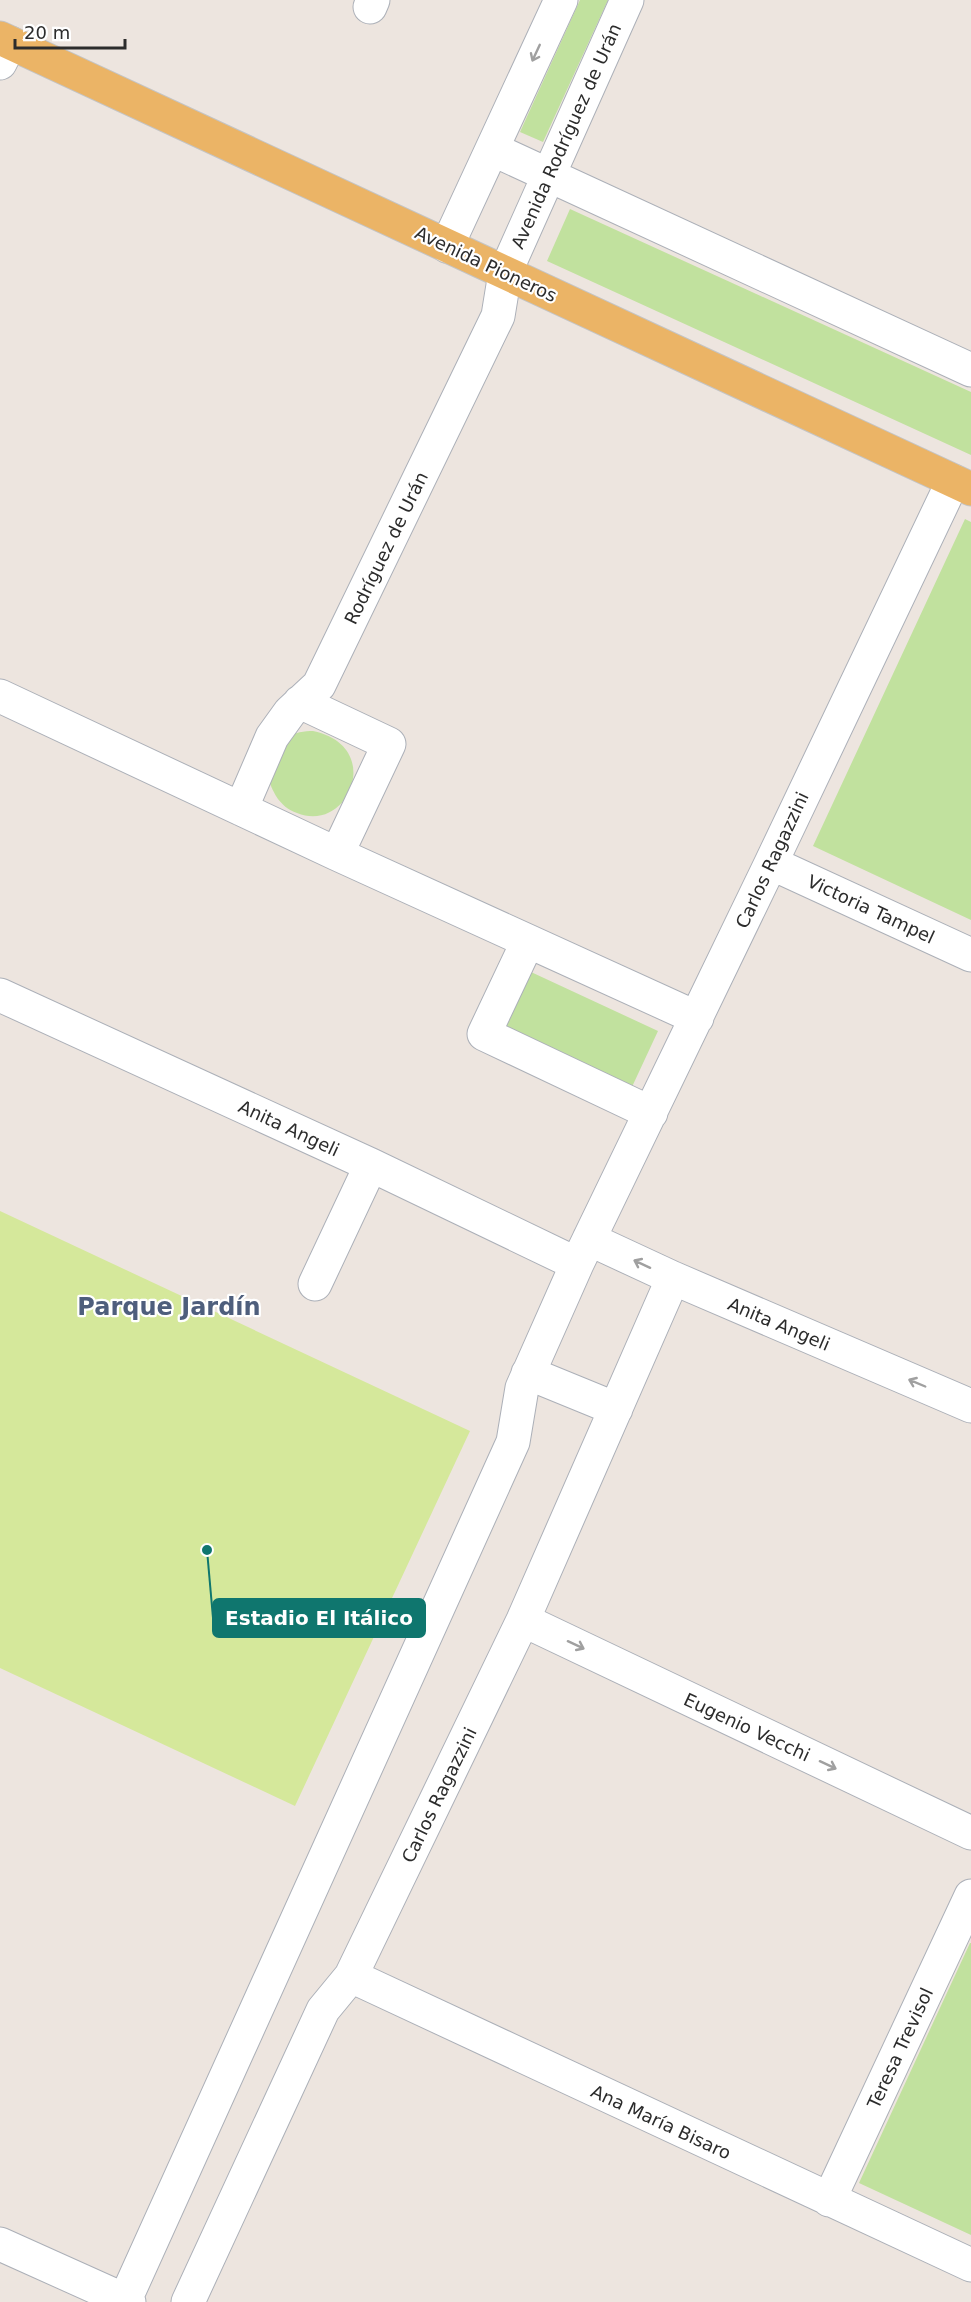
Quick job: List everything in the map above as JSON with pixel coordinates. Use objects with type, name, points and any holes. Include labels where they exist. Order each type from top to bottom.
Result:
[{"type":"main road","name":"Avenida Pioneros","points":[[3,48],[447,246],[962,485]]},
{"type":"street","points":[[447,246],[561,0]]},
{"type":"street","name":"Avenida Rodríguez de Urán","points":[[505,273],[627,0]]},
{"type":"street","points":[[492,149],[971,370]]},
{"type":"street","name":"Rodríguez de Urán","points":[[240,809],[272,737],[290,712],[319,686],[498,316],[505,273]]},
{"type":"street","name":"Carlos Ragazzini","points":[[127,2301],[513,1442],[525,1381],[583,1252],[771,863],[962,485]]},
{"type":"street","points":[[0,696],[337,854],[697,1018]]},
{"type":"street","points":[[300,702],[389,744],[337,854]]},
{"type":"street","name":"Victoria Tampel","points":[[771,863],[971,955]]},
{"type":"street","points":[[528,941],[484,1034],[651,1113]]},
{"type":"street","name":"Anita Angeli","points":[[0,994],[371,1165],[583,1252],[673,1278],[971,1406]]},
{"type":"street","points":[[315,1284],[371,1165]]},
{"type":"street","name":"Carlos Ragazzini","points":[[188,2302],[323,2010],[351,1976],[524,1620],[673,1278]]},
{"type":"street","points":[[525,1381],[616,1410]]},
{"type":"street","name":"Eugenio Vecchi","points":[[524,1620],[971,1833]]},
{"type":"street","name":"Teresa Trevisol","points":[[829,2200],[971,1896]]},
{"type":"street","name":"Ana María Bisaro","points":[[351,1976],[971,2265]]},
{"type":"street","points":[[0,2244],[127,2301]]},
{"type":"green space","points":[[580,0],[608,0],[543,142],[520,132]]},
{"type":"green space","points":[[570,209],[971,392],[971,455],[547,261]]},
{"type":"green space","points":[[965,519],[971,522],[971,920],[813,846]]},
{"type":"green space","points":[[313,731],[335,740],[348,753],[353,769],[352,786],[344,800],[332,811],[316,816],[297,813],[280,802],[269,778],[274,762],[287,738],[296,733]]},
{"type":"green space","points":[[531,972],[658,1031],[631,1089],[504,1030]]},
{"type":"green space","points":[[0,1211],[470,1431],[295,1806],[0,1668]]},
{"type":"green space","points":[[971,1943],[971,2235],[859,2183]]},
{"type":"place","name":"Estadio El Itálico","points":[[207,1550]]},
{"type":"district","name":"Parque Jardín","points":[[169,1307]]}]
